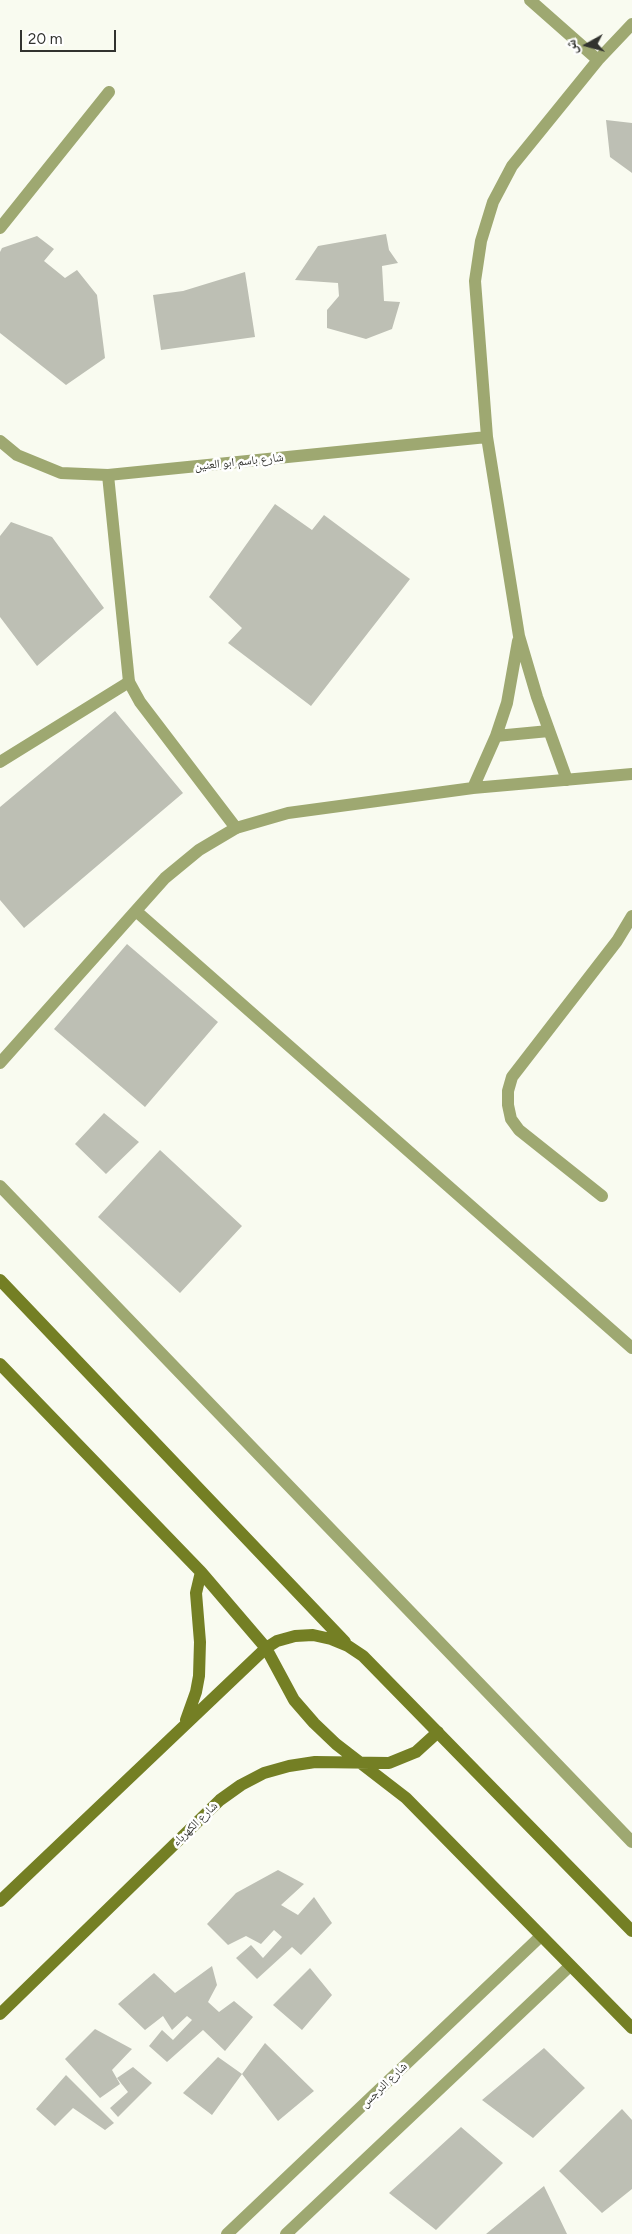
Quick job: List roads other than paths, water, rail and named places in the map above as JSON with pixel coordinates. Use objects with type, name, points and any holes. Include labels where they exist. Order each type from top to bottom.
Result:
[{"type":"street","points":[[530,0],[598,60]]},
{"type":"street","points":[[567,780],[549,731],[519,636],[487,437],[475,281],[481,241],[493,202],[512,166],[598,60],[632,24]]},
{"type":"street","points":[[0,228],[109,92]]},
{"type":"street","name":"شارع باسم ابو العنين","points":[[0,440],[17,455],[61,473],[108,476],[487,437]]},
{"type":"street","points":[[108,476],[129,682],[140,702],[236,828]]},
{"type":"street","points":[[473,788],[496,736],[506,703],[519,636]]},
{"type":"street","points":[[0,762],[129,682]]},
{"type":"street","points":[[496,736],[549,731]]},
{"type":"street","points":[[0,1063],[165,878],[236,828],[288,813],[473,788],[632,774]]},
{"type":"street","points":[[136,911],[632,1348]]},
{"type":"street","points":[[602,1196],[519,1130],[511,1119],[508,1091],[512,1078],[617,942],[632,916]]},
{"type":"street","points":[[0,1186],[632,1842]]},
{"type":"street","points":[[0,1280],[348,1646],[363,1656],[632,1931]]},
{"type":"street","points":[[0,1364],[201,1572],[266,1648],[294,1700],[314,1723],[359,1763],[406,1798],[632,2028]]},
{"type":"street","points":[[185,1724],[196,1692],[199,1676],[200,1642],[196,1593],[201,1572]]},
{"type":"street","points":[[0,1901],[266,1648],[277,1641],[295,1636],[313,1635],[348,1646]]},
{"type":"street","name":"شارع الكهرباء","points":[[0,2014],[220,1800],[241,1785],[264,1773],[289,1766],[315,1762],[389,1763],[403,1759],[428,1744],[438,1732]]},
{"type":"street","name":"شارع النرجس","points":[[227,2234],[541,1936]]},
{"type":"street","points":[[286,2234],[570,1966]]}]
